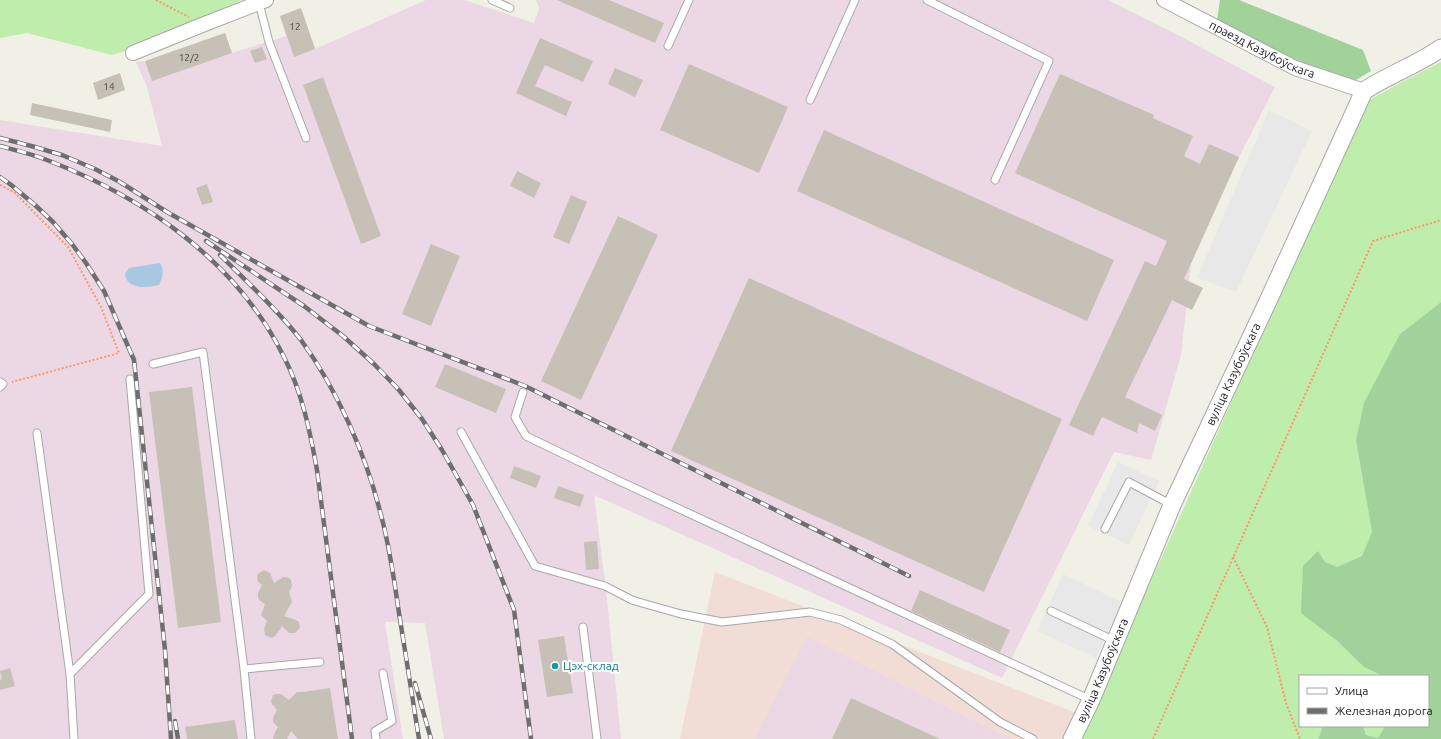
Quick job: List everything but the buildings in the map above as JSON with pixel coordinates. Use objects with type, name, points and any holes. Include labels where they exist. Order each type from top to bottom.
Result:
[{"type":"street","name":"праезд Казубоўскага","points":[[1164,0],[1295,68],[1364,91]]},
{"type":"street","points":[[133,54],[262,1]]},
{"type":"street","points":[[1364,91],[1441,48]]},
{"type":"street","name":"вуліца Казубоўскага","points":[[1072,739],[1091,700],[1172,505],[1272,294],[1364,91]]},
{"type":"lane","points":[[492,0],[510,8]]},
{"type":"lane","points":[[668,46],[689,0]]},
{"type":"lane","points":[[810,100],[855,0]]},
{"type":"lane","points":[[927,0],[1049,61],[995,180]]},
{"type":"lane","points":[[262,1],[269,42],[306,138]]},
{"type":"lane","points":[[153,364],[203,352],[244,669],[251,739]]},
{"type":"lane","points":[[70,674],[149,594],[130,380]]},
{"type":"lane","points":[[523,392],[515,416],[526,436],[1091,700]]},
{"type":"lane","points":[[461,432],[535,566],[606,586],[632,600],[642,603],[681,614],[722,622],[810,612],[841,620],[892,644],[1000,722],[1033,739]]},
{"type":"lane","points":[[37,433],[70,674],[74,739]]},
{"type":"lane","points":[[1105,529],[1128,482],[1172,505]]},
{"type":"lane","points":[[1051,611],[1115,641]]},
{"type":"lane","points":[[583,628],[597,739]]},
{"type":"lane","points":[[244,669],[320,662]]},
{"type":"lane","points":[[376,739],[375,731],[392,721],[383,673]]},
{"type":"path","points":[[156,0],[180,11],[202,25]]},
{"type":"path","points":[[0,185],[14,192],[68,247],[101,307],[119,353],[1,384]]},
{"type":"path","points":[[1153,739],[1373,242],[1441,220]]},
{"type":"path","points":[[1233,557],[1267,627],[1286,703],[1300,739]]},
{"type":"shaded area","points":[[426,0],[464,0],[534,23],[539,8],[536,0],[1108,0],[1176,34],[1275,87],[1239,157],[1191,264],[1181,355],[1151,460],[1114,452],[1002,678],[594,495],[607,598],[621,739],[444,739],[425,623],[385,622],[403,739],[0,739],[0,120],[162,146],[147,87],[136,62],[145,61],[225,33],[232,53],[286,36],[280,16],[301,8],[315,49]]},
{"type":"shaded area","points":[[1269,110],[1312,131],[1236,292],[1197,278]]},
{"type":"shaded area","points":[[1118,462],[1159,481],[1129,545],[1088,526]]},
{"type":"shaded area","points":[[715,572],[1079,714],[1065,739],[680,739]]},
{"type":"shaded area","points":[[1063,574],[1122,602],[1096,658],[1037,631]]},
{"type":"shaded area","points":[[807,637],[1010,739],[755,739]]},
{"type":"green space","points":[[0,0],[242,0],[132,49],[112,55],[27,33],[0,38]]},
{"type":"green space","points":[[1220,0],[1239,0],[1363,50],[1371,71],[1356,80],[1326,75],[1217,20]]},
{"type":"green space","points":[[1441,62],[1441,302],[1400,334],[1356,441],[1372,532],[1362,556],[1337,567],[1325,562],[1335,639],[1364,667],[1381,675],[1299,675],[1299,727],[1323,727],[1318,739],[1080,739],[1366,102]]},
{"type":"green space","points":[[1441,302],[1441,739],[1318,739],[1323,727],[1363,727],[1366,735],[1378,738],[1384,727],[1429,727],[1429,675],[1381,675],[1364,667],[1335,639],[1301,613],[1303,566],[1318,551],[1325,562],[1337,567],[1362,556],[1372,532],[1356,441],[1364,403],[1400,334]]},
{"type":"green space","points":[[1363,727],[1384,727],[1378,738],[1366,735]]},
{"type":"water","points":[[160,263],[163,272],[159,285],[138,287],[129,283],[125,274],[129,268]]},
{"type":"railway","points":[[0,138],[62,155],[95,169],[120,182],[167,212],[369,326],[525,386],[909,576]]},
{"type":"railway","points":[[0,146],[24,152],[83,175],[119,193],[152,213],[184,236],[214,262],[240,291],[264,322],[290,370],[305,412],[317,470],[352,739]]},
{"type":"railway","points":[[0,177],[35,205],[53,222],[86,263],[104,291],[134,360],[165,650],[171,739]]},
{"type":"railway","points":[[206,241],[304,306],[343,336],[374,364],[399,390],[422,419],[442,450],[473,505],[514,610],[531,739]]},
{"type":"railway","points":[[220,255],[272,307],[301,340],[327,380],[339,402],[359,447],[375,492],[387,540],[419,739]]},
{"type":"railway","points":[[415,683],[431,739]]},
{"type":"railway","points":[[175,721],[178,739]]},
{"type":"place","name":"Цэх-склад","points":[[555,666]]}]
